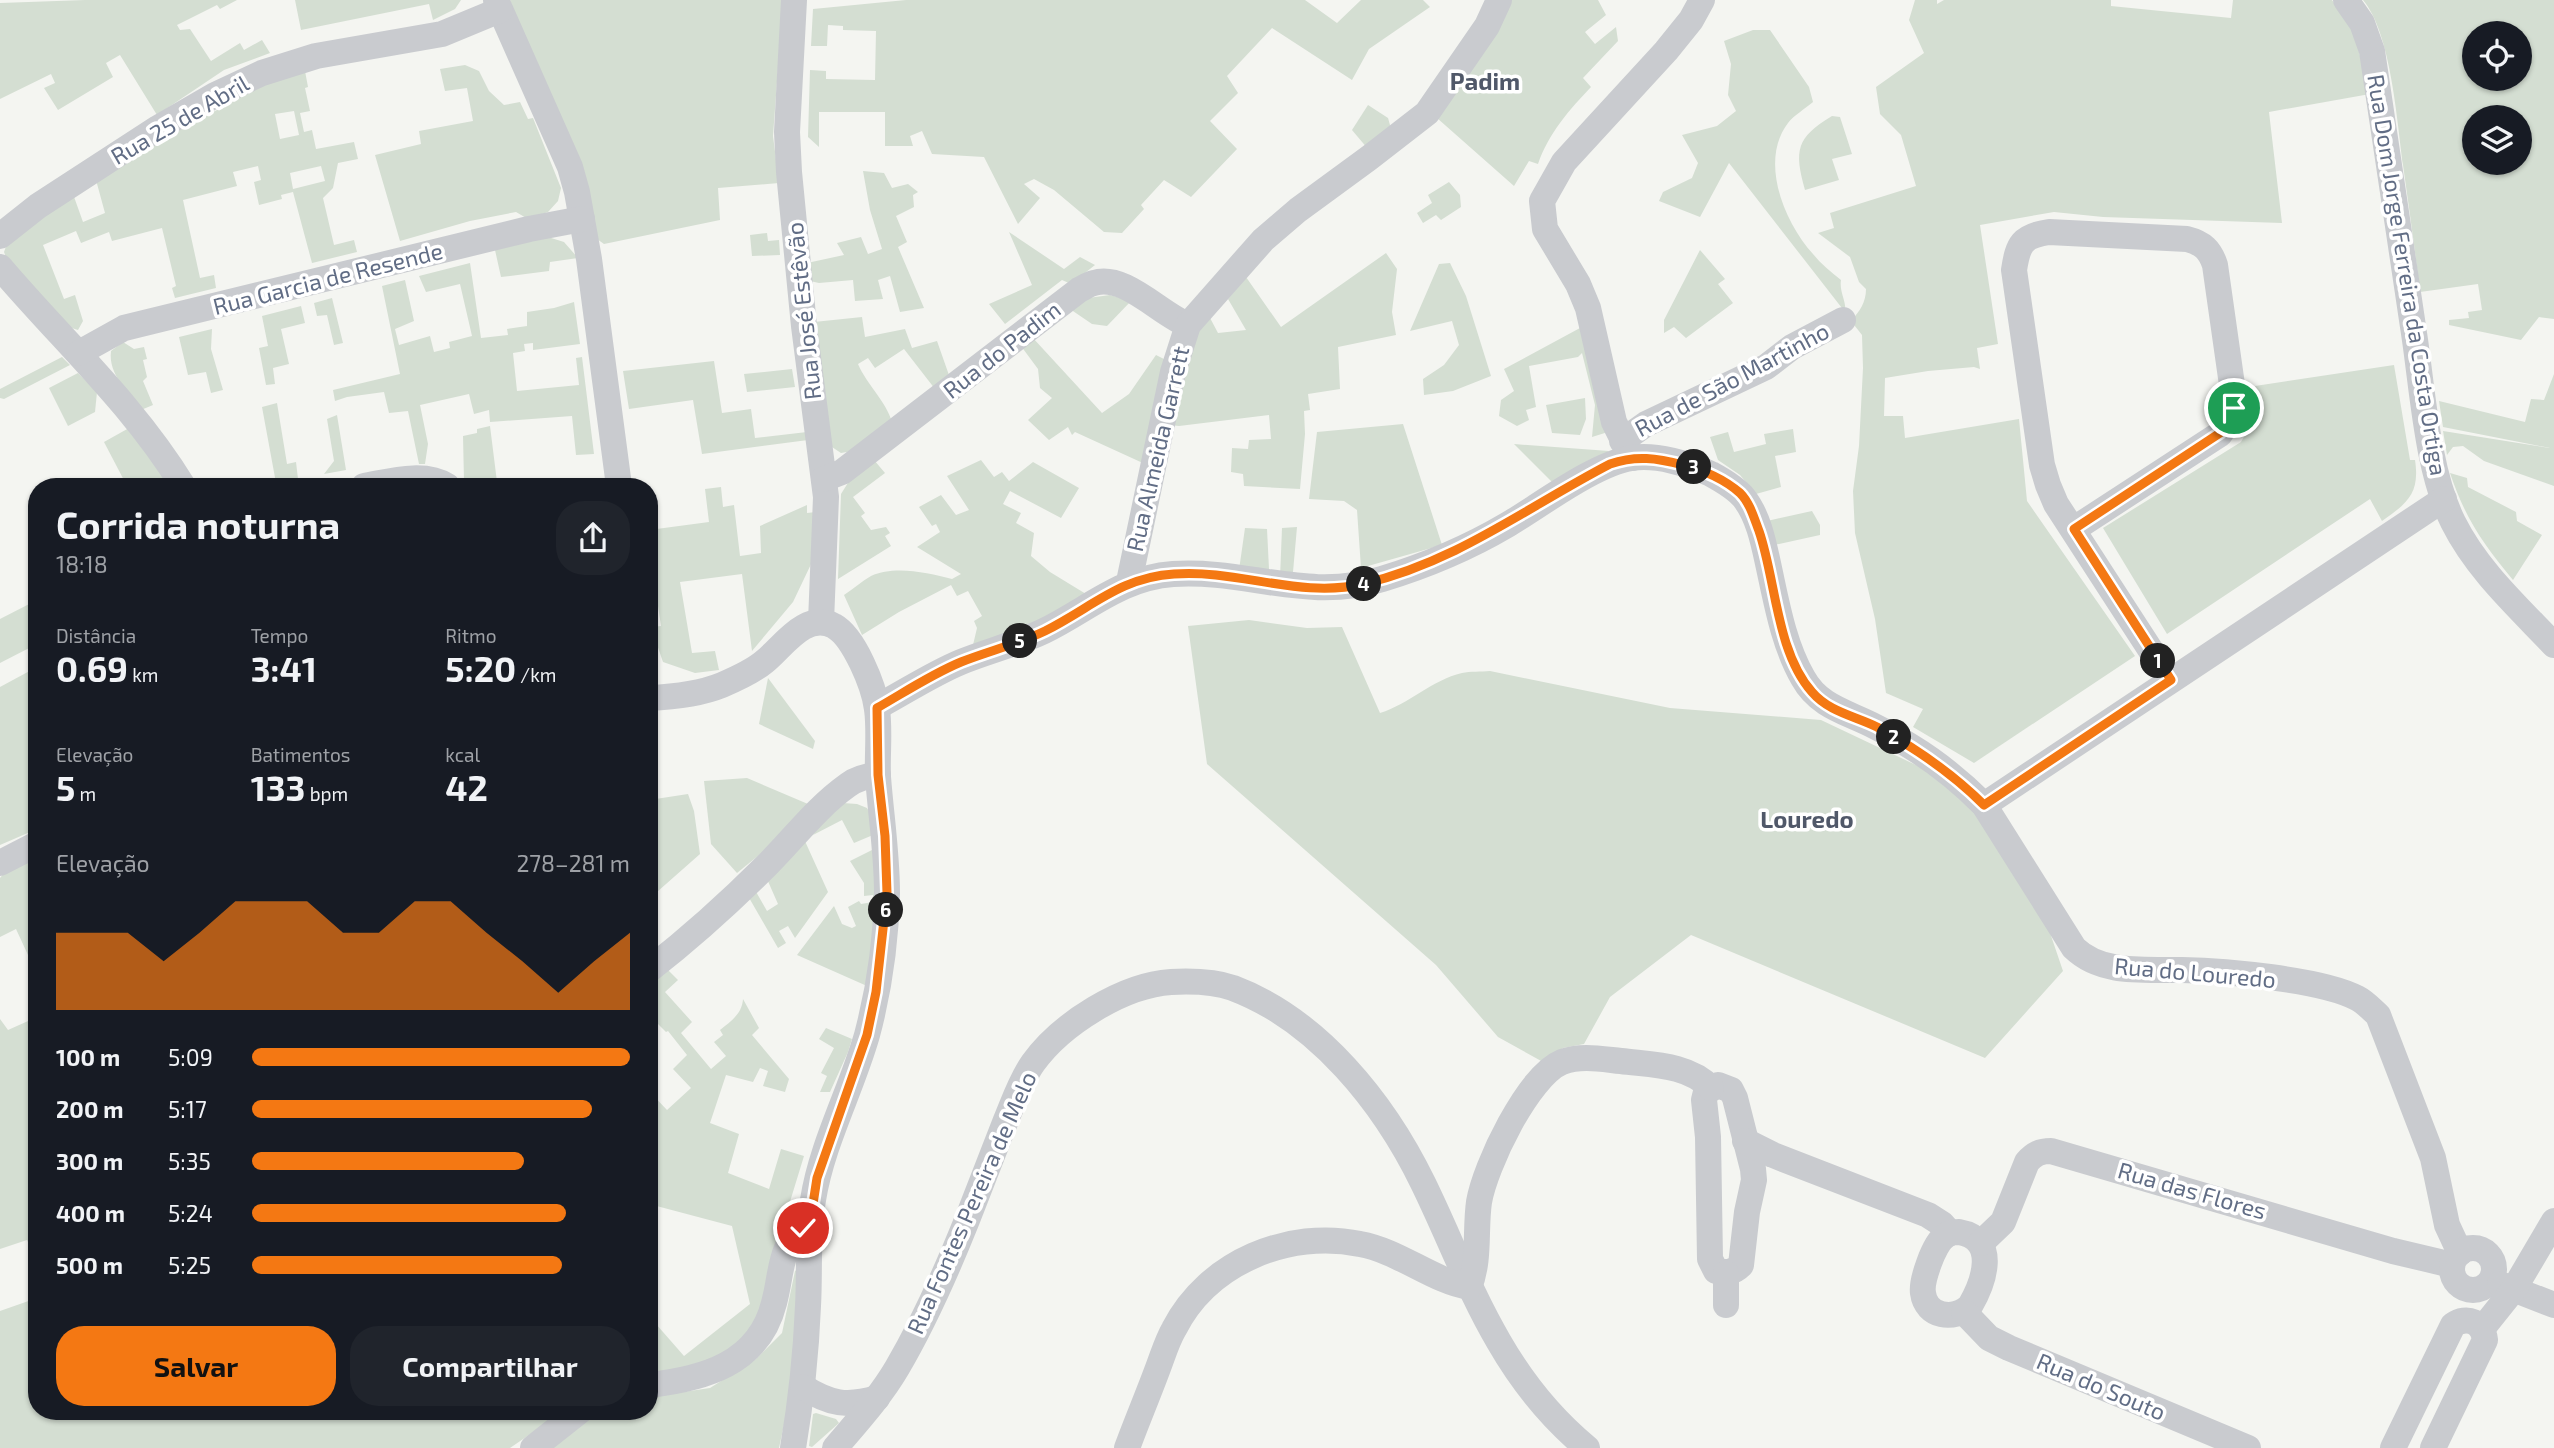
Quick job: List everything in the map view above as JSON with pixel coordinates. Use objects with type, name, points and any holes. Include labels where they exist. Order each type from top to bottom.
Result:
[{"type":"street","name":"Rua José Estêvão","points":[[794,0],[787,132],[804,326],[824,479],[827,525],[821,622]]},
{"type":"street","name":"Rua Almeida Garrett","points":[[877,708],[945,670],[1045,631],[1129,582],[1172,372],[1188,325],[1263,240],[1298,210],[1427,113],[1488,26],[1499,0]]},
{"type":"street","points":[[1627,449],[1614,422],[1588,308],[1578,284],[1545,229],[1542,201],[1564,162],[1666,51],[1691,20],[1702,0]]},
{"type":"street","name":"Rua Dom Jorge Ferreira da Costa Ortiga","points":[[2346,0],[2362,23],[2372,51],[2421,384],[2437,477],[2444,499],[2453,521],[2477,561],[2554,645]]},
{"type":"street","points":[[498,5],[570,167],[582,219],[619,478]]},
{"type":"street","name":"Rua 25 de Abril","points":[[0,236],[37,206],[158,128],[215,95],[262,73],[316,56],[442,34],[498,5]]},
{"type":"street","name":"Rua Garcia de Resende","points":[[79,352],[124,328],[529,229],[582,219]]},
{"type":"street","points":[[2074,529],[2220,433],[2232,416],[2235,399],[2216,265],[2211,254],[2198,242],[2187,239],[2049,232],[2033,235],[2023,241],[2014,270],[2042,465],[2048,485],[2056,504],[2171,680]]},
{"type":"street","points":[[0,267],[129,410],[177,478]]},
{"type":"street","name":"Rua do Padim","points":[[824,479],[842,472],[1079,290],[1094,282],[1110,281],[1127,287],[1173,319],[1188,325]]},
{"type":"street","name":"Rua de São Martinho","points":[[1627,449],[1646,424],[1766,367],[1793,347],[1843,320]]},
{"type":"street","name":"Rua do Louredo","points":[[1129,582],[1162,575],[1194,573],[1216,574],[1290,587],[1351,587],[1442,557],[1478,541],[1610,464],[1627,449],[1713,475],[1740,493],[1754,517],[1764,545],[1794,663],[1812,693],[1839,712],[1873,725],[1910,746],[1943,768],[1984,805],[2074,948],[2090,961],[2114,968],[2188,970],[2262,977],[2325,987],[2357,998],[2369,1006],[2378,1016],[2433,1158],[2458,1268]]},
{"type":"street","points":[[1984,805],[2444,499]]},
{"type":"street","points":[[658,691],[680,695],[719,686],[763,663],[794,633],[807,625],[821,622],[834,626],[847,637],[868,680],[877,708],[878,775],[885,836],[887,893],[876,992],[862,1051],[817,1178],[810,1223],[803,1387],[793,1448]]},
{"type":"street","points":[[658,963],[765,867],[833,796],[851,782],[865,776],[878,775]]},
{"type":"street","points":[[0,863],[28,849]]},
{"type":"street","name":"Rua Fontes Pereira de Melo","points":[[835,1448],[877,1398],[897,1368],[955,1249],[1018,1092],[1033,1063],[1076,1021],[1128,991],[1158,983],[1193,981],[1231,987],[1266,1004],[1300,1026],[1360,1085],[1407,1153],[1423,1182],[1469,1287],[1516,1370],[1556,1420],[1587,1448]]},
{"type":"street","points":[[1127,1448],[1174,1328],[1194,1299],[1222,1274],[1249,1257],[1285,1244],[1320,1239],[1361,1244],[1399,1256],[1444,1279],[1469,1287],[1475,1267],[1480,1200],[1490,1167],[1526,1099],[1551,1068],[1564,1062],[1592,1058],[1676,1068],[1703,1080],[1711,1088]]},
{"type":"street","points":[[1718,1085],[1731,1090],[1754,1169],[1741,1265],[1726,1273],[1716,1270],[1710,1259],[1708,1137],[1704,1100],[1711,1088],[1718,1085]]},
{"type":"street","points":[[1708,1137],[1744,1139],[1773,1155],[1928,1215],[1950,1233]]},
{"type":"street","name":"Rua das Flores","points":[[1982,1243],[2003,1222],[2027,1162],[2041,1152],[2051,1151],[2458,1268],[2475,1291],[2487,1285],[2503,1285],[2487,1253],[2474,1248],[2458,1268]]},
{"type":"street","points":[[2393,1448],[2453,1325],[2472,1324],[2554,1221]]},
{"type":"street","points":[[658,1384],[682,1382],[709,1374],[751,1346],[769,1321],[785,1248],[792,1238],[810,1223]]},
{"type":"street","points":[[1950,1233],[1968,1233],[1982,1243],[1986,1259],[1974,1299],[1964,1312],[1956,1315],[1940,1314],[1926,1303],[1923,1294],[1923,1285],[1937,1244],[1950,1233]]},
{"type":"street","points":[[2433,1448],[2484,1340],[2460,1303],[2458,1268]]},
{"type":"street","points":[[1726,1273],[1726,1305]]},
{"type":"street","points":[[2503,1285],[2554,1305]]},
{"type":"street","name":"Rua do Souto","points":[[1964,1312],[1989,1338],[2009,1348],[2248,1448]]},
{"type":"street","points":[[803,1387],[817,1396],[836,1402],[856,1404],[877,1398]]},
{"type":"street","points":[[533,1448],[568,1420]]},
{"type":"shaded area","points":[[237,0],[220,9],[217,5],[177,25],[180,30],[190,29],[211,61],[240,43],[244,50],[262,40],[270,53],[224,70],[157,115],[120,55],[106,63],[113,77],[58,110],[44,88],[55,83],[51,74],[0,99],[0,3]]},
{"type":"shaded area","points":[[295,0],[461,0],[455,9],[433,20],[429,4],[301,30]]},
{"type":"shaded area","points":[[510,0],[783,0],[773,136],[779,183],[718,188],[720,220],[604,244],[597,239]]},
{"type":"shaded area","points":[[906,0],[1305,0],[1337,23],[1361,0],[1423,0],[1430,7],[1369,49],[1352,80],[1272,28],[1227,76],[1238,93],[1210,121],[1237,149],[1191,197],[1164,180],[1141,205],[1144,209],[1122,233],[1104,232],[1054,190],[1034,179],[1024,184],[1040,198],[1018,224],[984,157],[932,154],[922,131],[910,136],[913,146],[885,146],[885,112],[819,112],[819,147],[808,137],[810,70],[826,71],[826,79],[875,80],[876,31],[843,30],[843,26],[828,25],[827,46],[811,46],[813,9]]},
{"type":"shaded area","points":[[1509,0],[1598,0],[1606,15],[1585,32],[1595,44],[1616,27],[1618,41],[1583,78],[1591,87],[1554,132],[1538,164],[1529,161],[1514,186],[1437,118]]},
{"type":"shaded area","points":[[1915,0],[1937,0],[1937,4],[1944,0],[2111,0],[2111,6],[2231,18],[2233,0],[2332,0],[2353,29],[2370,94],[2269,112],[2282,223],[2103,217],[2054,212],[1980,225],[1998,344],[1977,348],[1980,369],[1974,367],[1928,371],[1885,378],[1884,416],[1903,416],[1905,438],[2019,419],[2027,501],[2135,656],[1974,763],[1913,727],[1923,709],[1886,693],[1875,619],[1855,533],[1853,491],[1859,446],[1863,368],[1862,335],[1851,321],[1862,306],[1866,289],[1859,282],[1850,257],[1818,233],[1834,228],[1830,213],[1916,186],[1901,135],[1880,114],[1876,87],[1924,53],[1909,20]]},
{"type":"shaded area","points":[[2363,0],[2554,0],[2554,319],[2539,317],[2521,340],[2449,325],[2449,320],[2469,318],[2468,312],[2482,310],[2478,284],[2420,292],[2395,102],[2380,34],[2373,15]]},
{"type":"shaded area","points":[[1753,30],[1770,30],[1809,87],[1813,102],[1790,120],[1780,138],[1776,173],[1785,209],[1802,241],[1826,268],[1841,280],[1845,312],[1729,163],[1700,217],[1659,201],[1663,192],[1692,178],[1698,163],[1682,135],[1717,126],[1736,111],[1728,95],[1731,64],[1724,41]]},
{"type":"shaded area","points":[[465,65],[479,71],[489,91],[504,105],[520,102],[528,119],[533,118],[561,188],[558,201],[548,212],[528,219],[516,212],[470,221],[400,241],[375,155],[421,144],[419,131],[473,121],[467,88],[445,91],[440,69]]},
{"type":"shaded area","points":[[305,71],[308,87],[305,88],[310,111],[300,113],[304,132],[312,130],[316,149],[354,142],[358,159],[338,163],[333,188],[323,198],[334,245],[354,240],[357,252],[312,263],[293,192],[281,195],[282,199],[259,205],[254,182],[261,180],[258,166],[233,172],[237,186],[183,200],[200,278],[214,275],[216,288],[175,298],[172,288],[176,286],[162,228],[112,241],[109,232],[81,243],[76,231],[43,245],[64,299],[75,295],[83,321],[78,330],[62,325],[9,265],[4,252],[8,241],[73,194],[83,222],[105,213],[96,180],[238,98]],"holes":[[[294,111],[299,135],[280,139],[275,114]],[[321,166],[325,181],[293,189],[290,173]]]},
{"type":"shaded area","points":[[1368,105],[1388,118],[1392,132],[1368,149],[1352,130]]},
{"type":"shaded area","points":[[1832,116],[1840,117],[1852,154],[1832,159],[1839,180],[1805,190],[1799,155],[1801,146],[1811,131]]},
{"type":"shaded area","points":[[863,171],[884,173],[892,188],[908,184],[918,192],[913,195],[914,207],[896,216],[907,242],[898,247],[924,308],[900,312],[890,276],[878,280],[883,299],[855,301],[853,280],[819,283],[810,281],[807,263],[844,255],[837,243],[861,237],[868,254],[882,249],[870,210]]},
{"type":"shaded area","points":[[1449,182],[1460,195],[1461,207],[1441,220],[1436,215],[1423,223],[1417,213],[1432,203],[1428,195]]},
{"type":"shaded area","points":[[1009,232],[1064,269],[1080,257],[1095,265],[1071,284],[1062,280],[1005,324],[989,304],[1032,285]]},
{"type":"shaded area","points":[[767,233],[768,241],[779,240],[780,255],[752,256],[750,235]]},
{"type":"shaded area","points":[[548,237],[564,242],[578,258],[550,262],[549,271],[501,277],[495,250]]},
{"type":"shaded area","points":[[1700,250],[1725,279],[1718,284],[1733,303],[1686,338],[1674,327],[1664,333],[1664,320]]},
{"type":"shaded area","points":[[1386,253],[1397,269],[1392,312],[1396,335],[1338,347],[1340,389],[1308,394],[1310,410],[1304,411],[1305,434],[1300,489],[1244,486],[1243,474],[1231,472],[1232,448],[1248,449],[1249,440],[1271,439],[1269,415],[1170,425],[1197,329],[1209,316],[1218,333],[1246,330],[1228,299],[1246,277],[1281,327]]},
{"type":"shaded area","points":[[470,263],[481,338],[508,335],[507,329],[527,326],[527,312],[574,302],[580,344],[533,350],[533,343],[524,344],[525,351],[513,353],[517,391],[579,385],[576,358],[582,357],[594,454],[576,455],[572,416],[490,422],[489,410],[474,414],[469,394],[420,405],[428,444],[425,464],[419,464],[408,411],[389,413],[384,392],[335,401],[333,390],[400,374],[382,286],[405,280],[414,321],[395,329],[399,345],[430,336],[434,352],[450,348],[449,342],[472,336],[460,284],[426,292],[419,276]]},
{"type":"shaded area","points":[[1450,263],[1466,296],[1491,376],[1453,391],[1424,395],[1423,379],[1444,365],[1459,345],[1452,321],[1410,331],[1439,264]]},
{"type":"shaded area","points":[[1110,295],[1131,301],[1107,326],[1092,324],[1070,309],[1088,298]]},
{"type":"shaded area","points":[[332,298],[343,343],[334,345],[327,315],[317,316],[314,303]]},
{"type":"shaded area","points":[[301,306],[305,323],[281,329],[289,364],[273,368],[275,384],[266,385],[259,348],[268,346],[262,316]]},
{"type":"shaded area","points":[[862,317],[865,337],[905,329],[912,348],[937,341],[950,378],[935,389],[904,349],[875,368],[868,358],[858,364],[892,422],[852,451],[841,453],[832,447],[814,322]]},
{"type":"shaded area","points":[[1580,328],[1608,432],[1592,437],[1595,405],[1582,353],[1578,357],[1529,366],[1536,407],[1526,410],[1529,420],[1517,426],[1499,416],[1501,400],[1514,391],[1504,369]]},
{"type":"shaded area","points":[[212,329],[211,349],[223,390],[211,393],[206,372],[188,375],[179,337]]},
{"type":"shaded area","points":[[1032,337],[1102,413],[1129,394],[1156,355],[1166,360],[1145,464],[1075,432],[1072,435],[1068,427],[1049,440],[1028,420],[1052,398],[1040,388],[1038,369],[1021,346]]},
{"type":"shaded area","points":[[123,342],[134,349],[144,347],[147,359],[143,360],[147,377],[143,381],[153,405],[141,410],[120,382],[113,367],[111,351]]},
{"type":"shaded area","points":[[62,357],[70,365],[4,399],[0,398],[0,389]]},
{"type":"shaded area","points":[[714,361],[722,413],[751,409],[755,438],[807,432],[808,440],[702,454],[693,400],[629,409],[623,371]]},
{"type":"shaded area","points":[[2394,365],[2410,460],[2415,460],[2416,471],[2414,489],[2405,502],[2382,521],[2370,499],[2167,634],[2103,528],[2241,442],[2255,417],[2255,386]]},
{"type":"shaded area","points":[[792,369],[795,387],[747,392],[744,374]]},
{"type":"shaded area","points":[[78,373],[97,392],[95,412],[68,426],[49,388]]},
{"type":"shaded area","points":[[2554,374],[2554,486],[2484,461],[2463,446],[2453,447],[2447,455],[2443,431],[2550,448],[2443,427],[2439,401],[2525,422],[2531,399],[2544,400]]},
{"type":"shaded area","points":[[1585,398],[1586,419],[1580,435],[1552,433],[1546,405]]},
{"type":"shaded area","points":[[277,403],[287,464],[296,462],[298,478],[275,478],[262,407]]},
{"type":"shaded area","points":[[337,415],[346,470],[324,474],[334,461],[327,419]]},
{"type":"shaded area","points":[[1403,424],[1442,545],[1361,568],[1357,510],[1344,501],[1309,499],[1317,432]]},
{"type":"shaded area","points":[[490,426],[496,478],[464,478],[463,436],[477,433],[477,429]]},
{"type":"shaded area","points":[[129,428],[163,478],[123,478],[104,442]]},
{"type":"shaded area","points":[[1793,429],[1796,452],[1775,456],[1781,487],[1756,494],[1740,475],[1718,460],[1710,437],[1728,432],[1734,452],[1766,444],[1764,434]]},
{"type":"shaded area","points":[[1514,444],[1609,451],[1554,484]]},
{"type":"shaded area","points":[[874,460],[885,473],[853,497],[865,513],[861,516],[871,530],[886,527],[890,533],[885,536],[891,546],[838,579],[841,494],[851,478]]},
{"type":"shaded area","points":[[981,460],[994,477],[1002,472],[1009,481],[1033,462],[1079,488],[1061,518],[1010,491],[1003,504],[1021,513],[1016,523],[1034,533],[1031,556],[1050,572],[1086,594],[1042,621],[973,645],[977,628],[974,621],[982,616],[968,591],[957,596],[951,585],[862,635],[844,595],[871,576],[901,571],[952,579],[961,574],[917,547],[940,532],[936,524],[932,526],[919,507],[941,495],[956,515],[969,510],[947,476]]},
{"type":"shaded area","points":[[2450,473],[2467,478],[2468,487],[2516,512],[2517,521],[2542,535],[2513,580],[2476,530]]},
{"type":"shaded area","points":[[721,487],[723,507],[734,505],[740,556],[761,553],[760,526],[807,505],[807,513],[816,512],[813,560],[793,602],[752,651],[742,574],[680,582],[692,653],[715,651],[719,670],[695,673],[663,662],[658,647],[658,626],[661,626],[658,606],[658,529],[709,522],[705,489]]},
{"type":"shaded area","points":[[1812,511],[1820,525],[1820,535],[1774,545],[1767,521]]},
{"type":"shaded area","points":[[1297,527],[1293,572],[1280,578],[1282,528]]},
{"type":"shaded area","points":[[1245,528],[1267,529],[1269,569],[1239,570]]},
{"type":"shaded area","points":[[28,605],[28,649],[0,663],[0,619]]},
{"type":"shaded area","points":[[1249,620],[1307,628],[1342,627],[1380,713],[1451,676],[1465,672],[1490,671],[1670,708],[1821,720],[1956,784],[2047,924],[2063,971],[1985,1058],[1691,935],[1610,997],[1584,1044],[1563,1048],[1543,1062],[1498,1037],[1436,965],[1207,764],[1188,626]]},
{"type":"shaded area","points":[[28,672],[28,833],[0,845],[0,687]]},
{"type":"shaded area","points":[[768,678],[815,741],[813,749],[759,724]]},
{"type":"shaded area","points":[[747,778],[808,804],[764,851],[737,873],[711,844],[704,781]]},
{"type":"shaded area","points":[[688,794],[694,811],[700,854],[658,891],[658,799]]},
{"type":"shaded area","points":[[843,803],[867,808],[872,817],[873,835],[854,843],[842,820],[813,835],[831,810]]},
{"type":"shaded area","points":[[804,839],[828,892],[795,938],[788,926],[779,931],[786,943],[778,948],[748,896],[755,890],[767,911],[778,904],[767,879]]},
{"type":"shaded area","points":[[872,850],[875,852],[877,895],[867,986],[797,955],[834,906],[842,924],[852,928],[856,926],[848,907],[859,901],[861,904],[873,902],[873,895],[864,896],[864,883],[850,861]]},
{"type":"shaded area","points":[[28,861],[28,955],[16,929],[0,937],[0,878],[4,873]]},
{"type":"shaded area","points":[[667,969],[678,980],[665,992],[692,1022],[681,1033],[711,1069],[726,1056],[714,1042],[723,1035],[720,1030],[738,1013],[743,999],[759,1028],[752,1035],[789,1079],[785,1092],[763,1086],[768,1071],[760,1068],[753,1082],[726,1075],[710,1123],[739,1134],[728,1173],[769,1189],[781,1149],[804,1156],[773,1257],[761,1319],[727,1353],[694,1367],[658,1373],[658,1326],[684,1356],[750,1304],[732,1226],[658,1206],[658,1100],[667,1110],[691,1088],[673,1069],[687,1055],[668,1031],[658,1024],[658,976]]},
{"type":"shaded area","points":[[0,1019],[8,1030],[28,1021],[28,1242],[27,1240],[0,1249]]},
{"type":"shaded area","points":[[826,1028],[852,1039],[830,1092],[820,1092],[827,1076],[821,1073],[834,1048],[819,1039]]},
{"type":"shaded area","points":[[801,1267],[790,1397],[779,1448],[548,1448],[584,1420],[658,1420],[658,1396],[710,1388],[756,1359],[782,1333],[795,1271]]},
{"type":"shaded area","points":[[28,1301],[28,1420],[551,1420],[510,1448],[0,1448],[0,1311]]},
{"type":"shaded area","points":[[813,1414],[836,1419],[839,1423],[812,1447],[809,1446]]},
{"type":"district","name":"Padim","points":[[1485,82]]},
{"type":"district","name":"Louredo","points":[[1807,820]]},
{"type":"route","points":[[803,1228],[810,1223],[817,1178],[867,1035],[876,992],[887,893],[885,836],[878,775],[877,708],[927,679],[962,662],[1045,631],[1113,590],[1145,578],[1177,573],[1216,574],[1290,587],[1320,589],[1351,587],[1382,579],[1478,541],[1610,464],[1632,458],[1653,458],[1713,475],[1740,493],[1746,501],[1764,545],[1778,609],[1794,663],[1812,693],[1839,712],[1873,725],[1910,746],[1943,768],[1984,805],[2171,680],[2074,529],[2220,433],[2228,425],[2234,408]]}]
